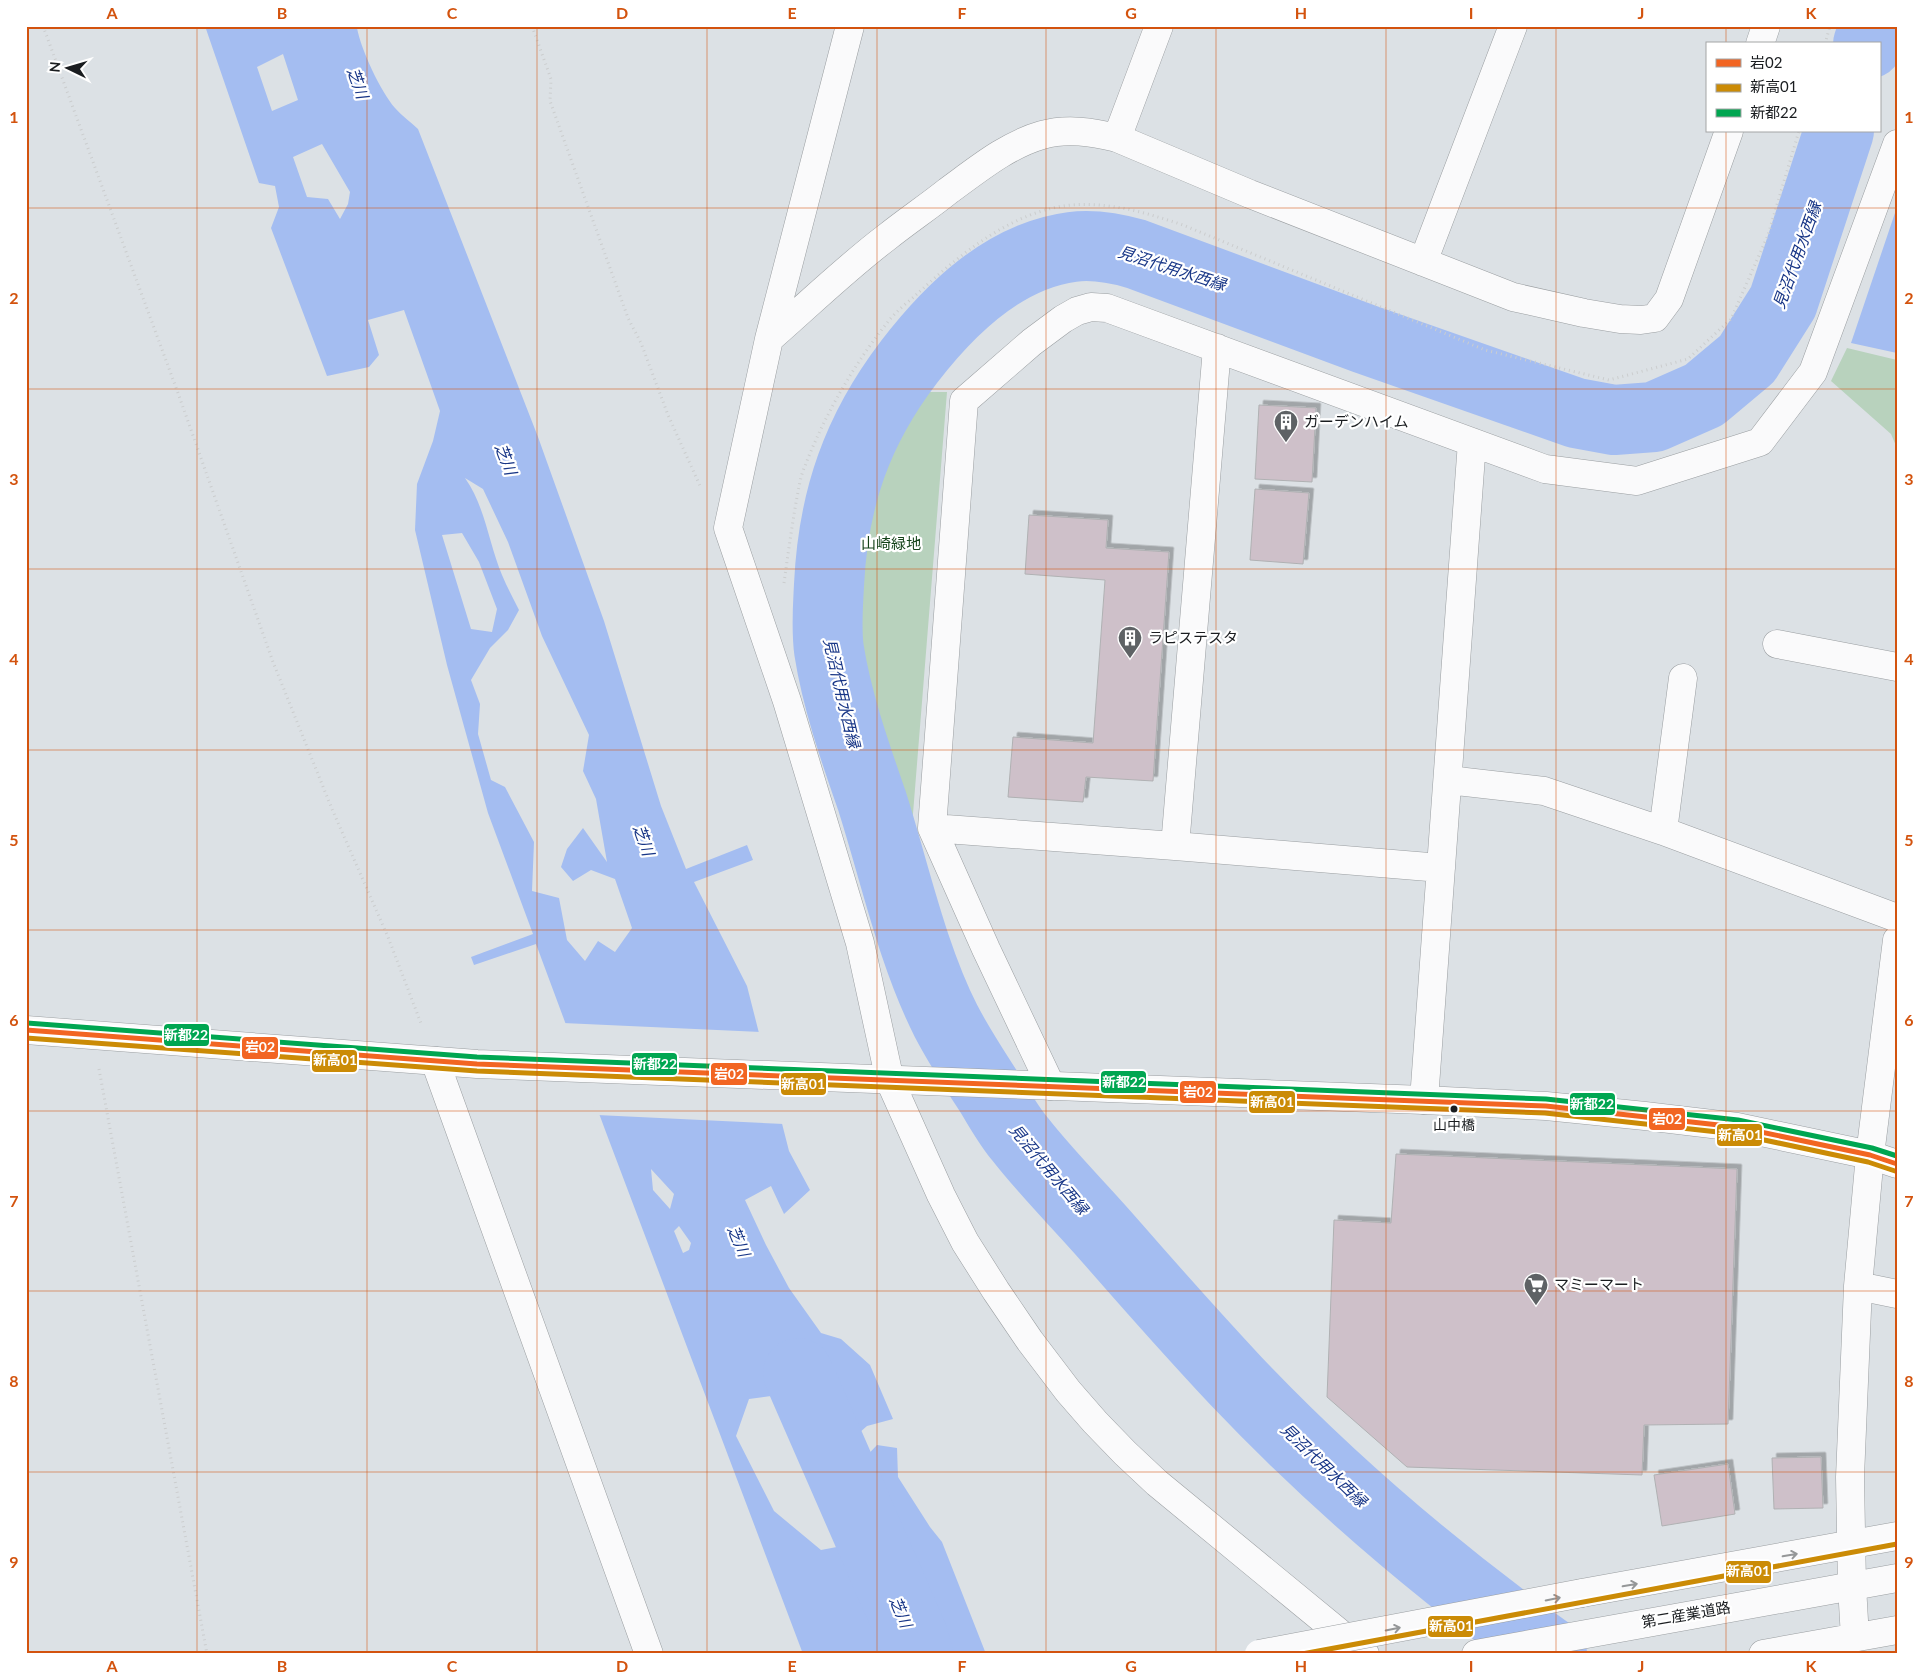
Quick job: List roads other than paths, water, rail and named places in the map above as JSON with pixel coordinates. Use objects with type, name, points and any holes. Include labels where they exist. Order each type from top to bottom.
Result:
[{"type":"street","points":[[850,26],[769,339],[728,528],[787,701],[860,943],[890,1081],[941,1195],[966,1242],[1020,1327],[1068,1391],[1125,1453],[1157,1483],[1365,1654]]},
{"type":"street","points":[[1117,138],[1159,26]]},
{"type":"street","points":[[1423,262],[1513,26]]},
{"type":"street","points":[[1761,42],[1766,26]]},
{"type":"street","points":[[769,339],[886,238],[1005,151],[1042,135],[1061,131],[1096,133],[1117,138],[1242,190],[1513,297],[1584,314],[1620,319],[1641,320],[1655,318],[1672,293],[1729,132]]},
{"type":"street","points":[[1051,1086],[986,949],[932,828],[964,401],[1032,342],[1063,319],[1091,307],[1107,308],[1544,469],[1636,481],[1760,442],[1813,372],[1897,144]]},
{"type":"street","points":[[1175,846],[1217,348]]},
{"type":"street","points":[[1424,1100],[1472,442]]},
{"type":"street","points":[[1777,644],[1897,667]]},
{"type":"street","points":[[1663,831],[1683,678]]},
{"type":"street","points":[[1448,780],[1544,791],[1663,831],[1897,918]]},
{"type":"street","points":[[932,828],[1441,868]]},
{"type":"street","points":[[1855,1638],[1850,1477],[1858,1286],[1870,1155],[1897,940]]},
{"type":"street","points":[[26,1030],[477,1064],[1546,1106],[1728,1126],[1870,1155],[1897,1164]]},
{"type":"street","points":[[436,1061],[649,1654]]},
{"type":"street","points":[[1858,1286],[1897,1294]]},
{"type":"street","points":[[1259,1654],[1897,1536]]},
{"type":"street","name":"第二産業道路","points":[[1476,1654],[1897,1578]]},
{"type":"street","points":[[1763,1654],[1897,1630]]},
{"type":"water","points":[[205,26],[358,26],[363,48],[384,92],[395,108],[418,129],[538,437],[604,621],[661,806],[686,869],[747,845],[753,860],[694,882],[747,986],[789,1151],[810,1190],[784,1214],[771,1186],[745,1200],[789,1288],[821,1333],[841,1339],[870,1365],[893,1419],[867,1426],[851,1440],[858,1465],[877,1445],[897,1448],[898,1477],[930,1527],[942,1542],[986,1654],[803,1654],[536,944],[474,965],[471,957],[533,934],[488,813],[447,665],[415,530],[417,484],[433,441],[440,411],[404,310],[368,320],[379,355],[369,367],[327,376],[271,228],[279,207],[275,186],[259,183]],"holes":[[[283,54],[298,100],[272,111],[257,67]],[[322,144],[350,192],[348,204],[340,219],[328,199],[307,197],[293,157]],[[465,478],[483,489],[508,542],[542,636],[589,735],[583,771],[596,799],[607,862],[583,828],[567,849],[561,867],[573,881],[591,870],[615,879],[632,928],[615,952],[598,941],[585,961],[567,940],[559,898],[532,891],[534,842],[505,787],[491,780],[478,734],[480,704],[471,680],[490,648],[508,630],[519,610],[497,563],[477,501]],[[462,533],[479,562],[497,609],[492,632],[471,629],[442,535]],[[651,1169],[674,1194],[670,1209],[653,1190]],[[679,1226],[691,1243],[689,1250],[683,1253],[674,1231]],[[771,1396],[795,1404],[811,1429],[865,1501],[846,1517],[842,1546],[821,1550],[774,1511],[736,1436],[749,1399]]]},
{"type":"water","points":[[1897,207],[1897,353],[1851,343]]},
{"type":"waterway","name":"見沼代用水西縁","points":[[1869,42],[1874,26]]},
{"type":"waterway","name":"見沼代用水西縁","points":[[1552,1654],[1428,1559],[1310,1455],[1236,1381],[1158,1295],[1031,1152],[1004,1116],[946,1021],[923,968],[842,707],[832,669],[827,617],[831,554],[836,523],[851,467],[875,413],[909,362],[925,342],[960,305],[1001,274],[1023,261],[1047,252],[1072,247],[1104,247],[1136,254],[1365,339],[1576,413],[1614,420],[1654,417],[1704,395],[1747,359],[1783,302],[1839,132]]},
{"type":"waterway","name":"芝川","points":[[798,1373],[912,1634],[918,1654]]},
{"type":"place","name":"ガーデンハイム","points":[[1286,443]]},
{"type":"place","name":"ラピステスタ","points":[[1130,659]]},
{"type":"place","name":"山中橋","points":[[1454,1109]]},
{"type":"place","name":"マミーマート","points":[[1536,1306]]},
{"type":"park label","name":"山崎緑地","points":[[891,544]]}]
